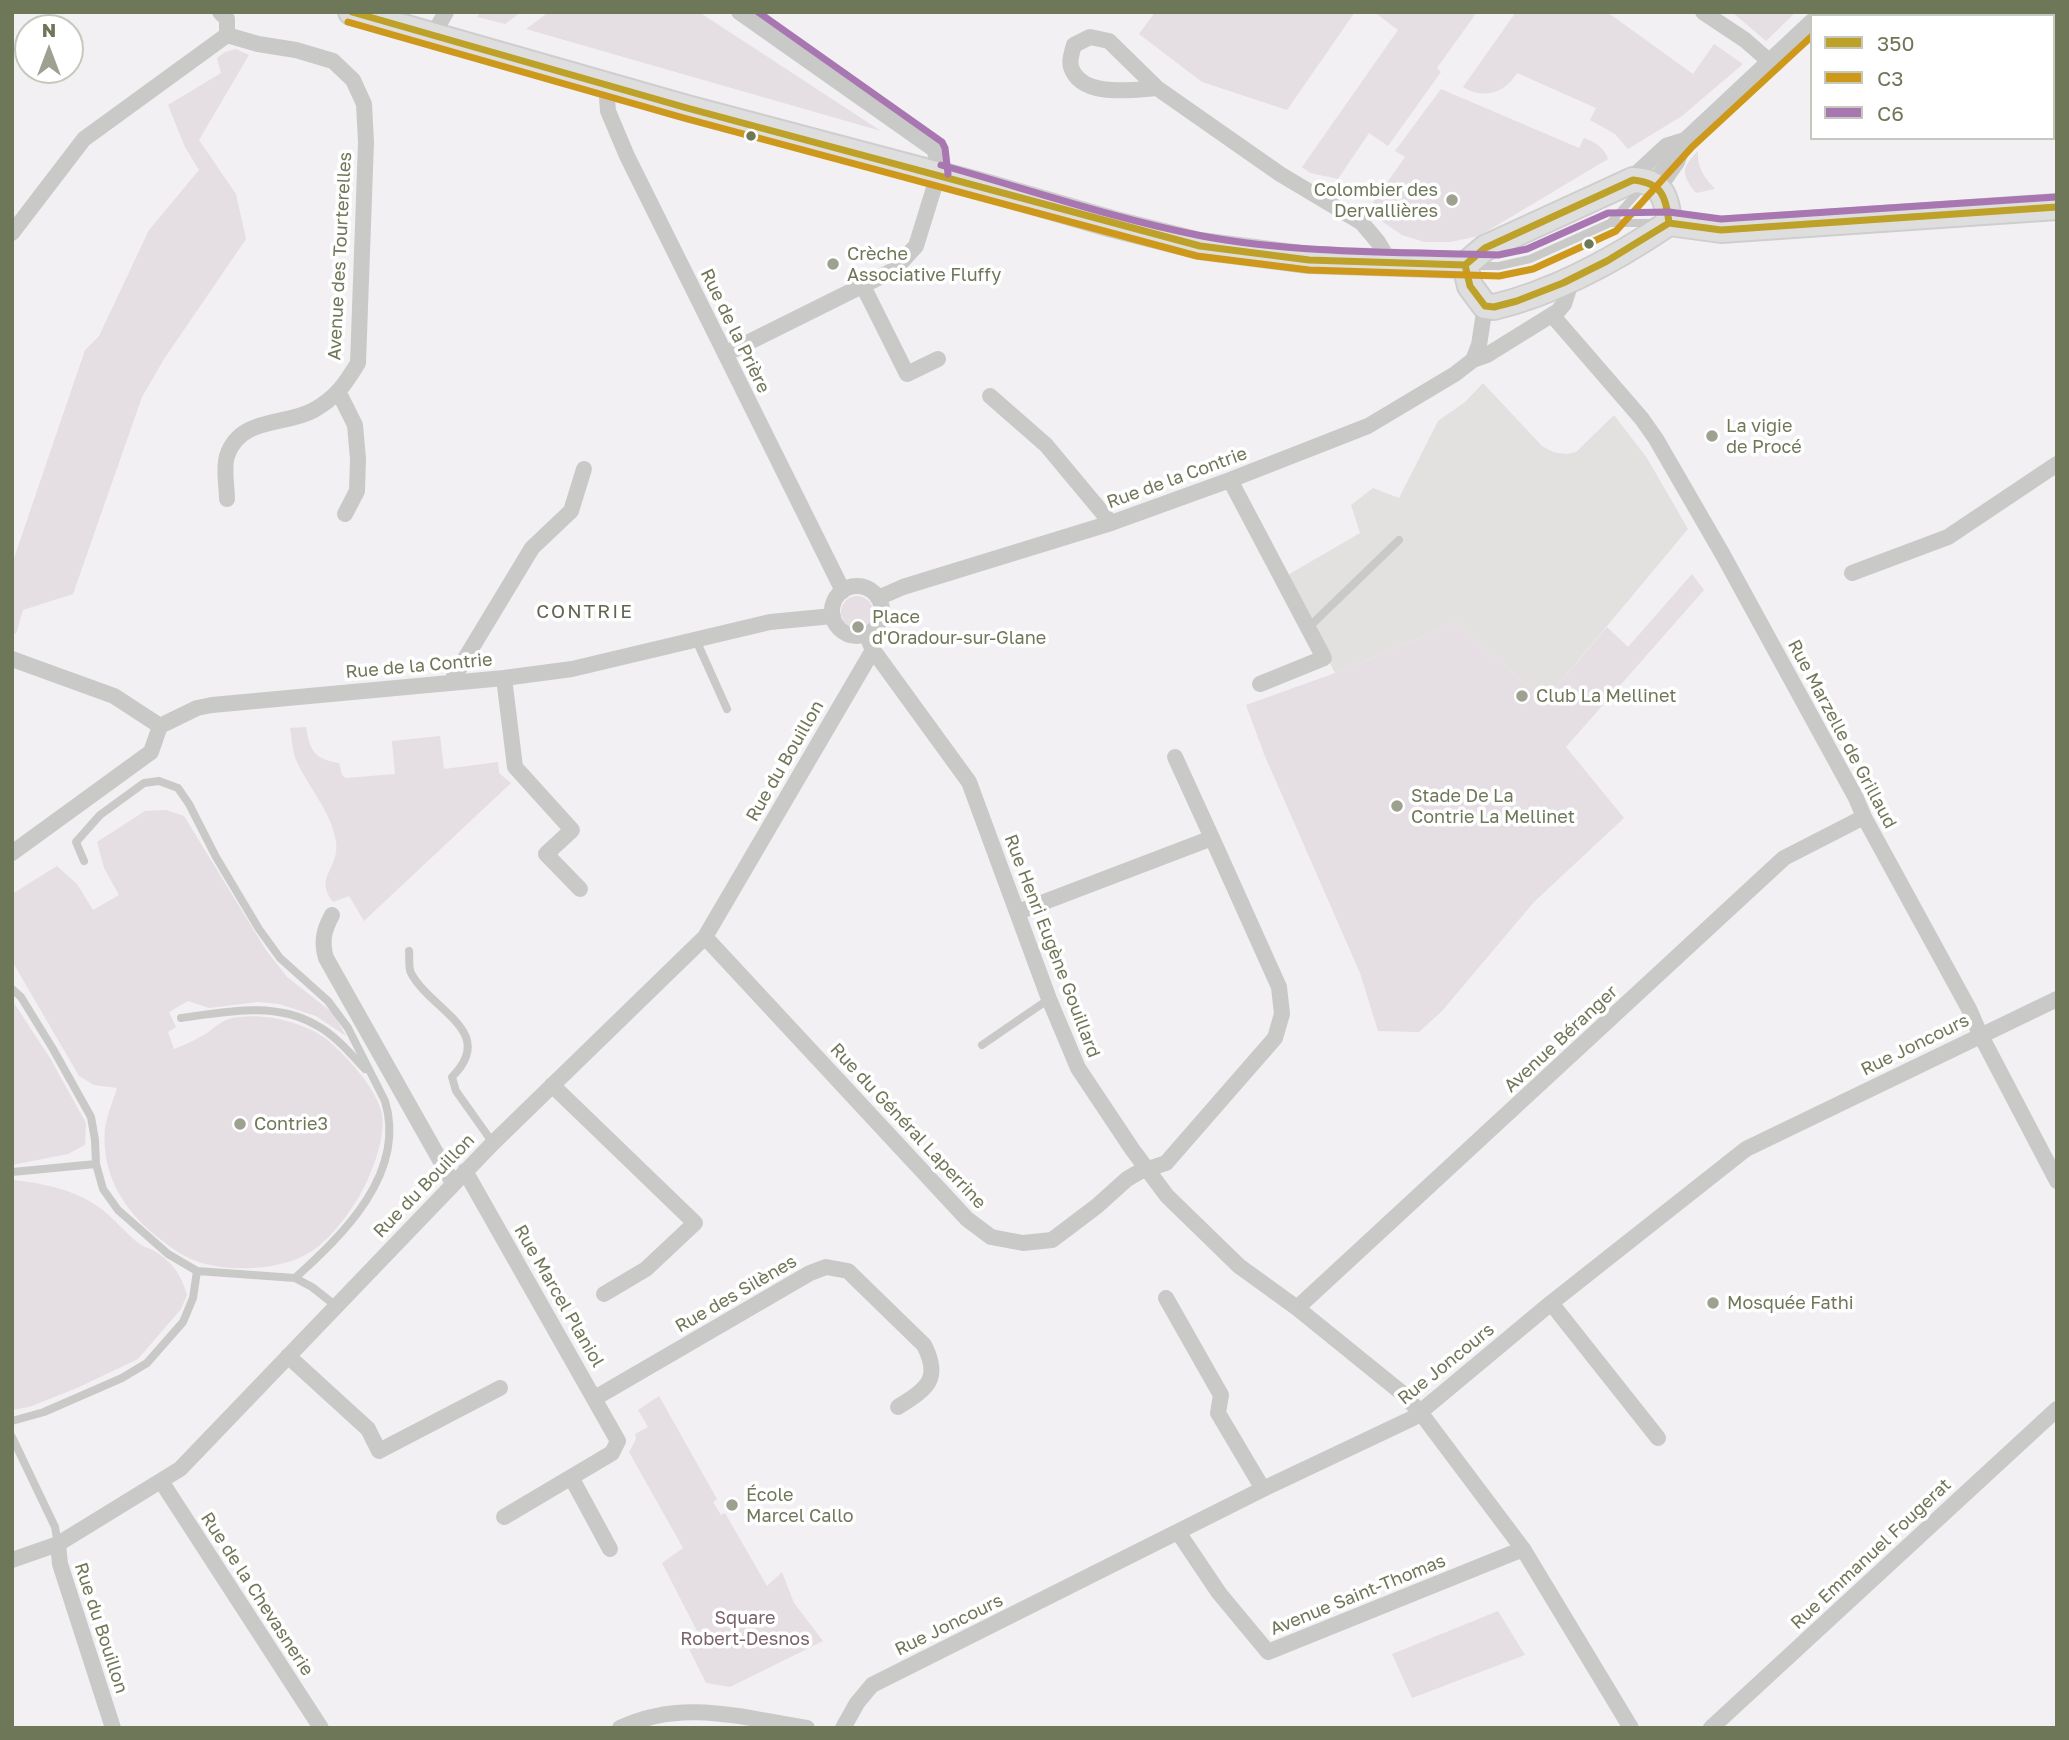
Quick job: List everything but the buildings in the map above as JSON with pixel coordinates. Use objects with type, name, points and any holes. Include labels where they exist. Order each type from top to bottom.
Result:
[{"type":"main road","points":[[351,12],[606,85],[1200,246],[1308,260],[1465,265],[1485,248],[1644,184],[1666,201],[1669,223]]},
{"type":"main road","points":[[1465,265],[1471,286],[1485,306],[1494,307],[1509,304],[1572,279],[1626,252],[1669,223],[1721,230],[2057,207]]},
{"type":"street","points":[[433,35],[446,12]]},
{"type":"street","points":[[725,354],[894,270],[916,246],[939,175],[936,150],[739,12]]},
{"type":"street","points":[[1703,12],[1745,40],[1769,61]]},
{"type":"street","points":[[12,233],[85,139],[226,20]]},
{"type":"street","name":"Avenue des Tourterelles","points":[[226,20],[258,44],[296,50],[333,61],[354,80],[365,104],[366,142],[358,363],[340,393],[312,412],[254,426],[234,443],[226,457],[227,499]]},
{"type":"street","points":[[1644,184],[1666,146],[1685,140],[1810,23]]},
{"type":"street","points":[[1157,88],[1095,89],[1079,81],[1070,65],[1074,45],[1090,37],[1109,41],[1157,88],[1280,174],[1362,223],[1390,262]]},
{"type":"street","name":"Rue de la Prière","points":[[606,85],[608,111],[614,127],[843,591]]},
{"type":"street","points":[[1644,184],[1677,162],[1685,140]]},
{"type":"street","points":[[1557,321],[1572,279]]},
{"type":"street","points":[[863,286],[907,374],[938,359]]},
{"type":"street","points":[[1473,360],[1479,345],[1485,306]]},
{"type":"street","name":"Rue de la Contrie","points":[[878,598],[903,587],[1111,523],[1368,426],[1455,374],[1473,360],[1557,321]]},
{"type":"street","name":"Rue Marzelle de Grillaud","points":[[1557,321],[1642,419],[1656,439],[1856,798],[2057,1181]]},
{"type":"street","points":[[340,393],[355,425],[358,459],[357,491],[345,514]]},
{"type":"street","points":[[990,396],[1046,445],[1111,523]]},
{"type":"street","points":[[1852,573],[1948,537],[2057,464]]},
{"type":"street","points":[[451,682],[532,548],[570,511],[584,469]]},
{"type":"street","points":[[1230,480],[1324,658],[1260,684]]},
{"type":"street","points":[[860,587],[869,590],[878,598],[882,608],[881,619],[874,630],[854,636],[845,633],[837,625],[833,616],[836,599],[843,591],[860,587]]},
{"type":"street","name":"Rue de la Contrie","points":[[160,726],[197,708],[212,705],[572,669],[770,622],[833,616]]},
{"type":"street","name":"Rue Henri Eugène Gouillard","points":[[866,634],[873,650],[969,782],[1049,999],[1078,1068],[1147,1169],[1167,1196],[1240,1266],[1297,1308],[1402,1393],[1420,1412],[1523,1549],[1632,1728]]},
{"type":"street","name":"Rue du Bouillon","points":[[113,1728],[60,1564],[58,1544],[180,1469],[453,1183],[705,937],[873,650]]},
{"type":"street","points":[[12,853],[151,752],[160,726],[114,696],[15,662]]},
{"type":"street","points":[[503,678],[515,767],[572,830],[546,854],[580,889]]},
{"type":"street","name":"Rue du Général Laperrine","points":[[705,937],[967,1219],[991,1237],[1023,1243],[1052,1240],[1127,1179],[1166,1163],[1275,1038],[1282,1013],[1279,987],[1175,757]]},
{"type":"street","name":"Avenue Béranger","points":[[1297,1308],[1784,858],[1864,817]]},
{"type":"street","points":[[1018,912],[1212,838]]},
{"type":"street","points":[[332,915],[325,928],[322,945],[326,958],[453,1183]]},
{"type":"street","name":"Rue Joncours","points":[[844,1728],[857,1703],[872,1685],[1263,1489],[1413,1418],[1551,1303],[1746,1149],[2057,999]]},
{"type":"street","points":[[552,1085],[695,1223],[646,1269],[604,1293]]},
{"type":"street","name":"Rue Marcel Planiol","points":[[465,1171],[618,1441],[612,1453],[571,1477]]},
{"type":"street","name":"Rue des Silènes","points":[[595,1398],[810,1273],[826,1267],[848,1271],[924,1345],[931,1359],[932,1374],[928,1386],[898,1407]]},
{"type":"street","points":[[1166,1298],[1222,1395],[1218,1413],[1263,1489]]},
{"type":"street","points":[[1551,1303],[1658,1438]]},
{"type":"street","points":[[288,1356],[368,1429],[379,1451],[500,1388]]},
{"type":"street","name":"Rue Emmanuel Fougerat","points":[[1711,1728],[2057,1409]]},
{"type":"street","points":[[504,1517],[571,1477],[610,1549]]},
{"type":"street","name":"Rue de la Chevasnerie","points":[[161,1481],[321,1728]]},
{"type":"street","name":"Avenue Saint-Thomas","points":[[1178,1532],[1219,1593],[1268,1652],[1523,1549]]},
{"type":"street","points":[[12,1560],[58,1544]]},
{"type":"street","points":[[620,1728],[646,1717],[674,1712],[721,1712],[774,1725],[807,1728]]},
{"type":"lane","points":[[1610,223],[1644,184]]},
{"type":"lane","points":[[1465,265],[1499,266],[1515,263],[1610,223],[1669,223]]},
{"type":"lane","points":[[1308,628],[1399,540]]},
{"type":"lane","points":[[696,640],[726,709]]},
{"type":"lane","points":[[84,861],[76,842],[100,815],[144,783],[159,781],[178,788],[258,929],[280,958],[328,1001],[348,1028],[389,1113],[390,1142],[377,1181],[356,1218],[295,1278]]},
{"type":"lane","points":[[410,951],[410,971],[432,999],[465,1032],[469,1048],[466,1064],[452,1077],[456,1091],[493,1143]]},
{"type":"lane","points":[[12,989],[21,997],[91,1117],[96,1164],[103,1189],[118,1210],[168,1254],[197,1271],[295,1278],[312,1287],[336,1306]]},
{"type":"lane","points":[[982,1045],[1049,999]]},
{"type":"lane","points":[[181,1018],[251,1010],[281,1012],[316,1025],[346,1049],[372,1076]]},
{"type":"lane","points":[[12,1172],[96,1164]]},
{"type":"lane","points":[[12,1422],[44,1412],[122,1378],[148,1363],[183,1321],[193,1298],[197,1271]]},
{"type":"lane","points":[[12,1437],[55,1527],[58,1544]]},
{"type":"shaded area","points":[[1483,383],[1542,446],[1553,452],[1576,452],[1614,415],[1647,458],[1688,529],[1547,698],[1530,688],[1456,623],[1335,673],[1286,576],[1360,533],[1351,505],[1373,488],[1399,498],[1438,421],[1465,402]]},
{"type":"green space","points":[[481,12],[521,12],[505,24],[477,17]]},
{"type":"green space","points":[[549,12],[699,12],[881,131],[526,29]]},
{"type":"green space","points":[[1155,12],[1355,12],[1287,110],[1202,82],[1139,34]]},
{"type":"green space","points":[[1374,12],[1477,12],[1437,68],[1441,72],[1388,146],[1369,133],[1338,179],[1310,173],[1302,167],[1398,30]]},
{"type":"green space","points":[[1516,12],[1607,12],[1693,74],[1714,44],[1743,64],[1682,116],[1628,149],[1615,134],[1590,120],[1596,108],[1517,73],[1500,90],[1486,94],[1463,87]]},
{"type":"green space","points":[[1732,12],[1796,12],[1766,41]]},
{"type":"green space","points":[[236,49],[249,55],[199,140],[236,194],[246,239],[164,359],[142,397],[73,594],[23,610],[16,634],[12,633],[12,564],[85,350],[99,336],[149,230],[199,170],[185,147],[168,105],[221,73],[217,58]]},
{"type":"green space","points":[[1441,89],[1579,148],[1584,138],[1602,148],[1608,159],[1479,236],[1450,242],[1424,242],[1402,235],[1367,211],[1405,157],[1395,151]]},
{"type":"green space","points":[[1698,151],[1702,172],[1715,189],[1696,193],[1685,171],[1688,162]]},
{"type":"green space","points":[[1692,574],[1704,590],[1566,747],[1624,818],[1534,902],[1442,1011],[1419,1032],[1378,1031],[1360,973],[1264,754],[1246,705],[1335,673],[1456,623],[1529,687],[1547,698],[1607,627],[1628,647]]},
{"type":"green space","points":[[857,596],[868,601],[873,612],[868,623],[857,628],[846,623],[841,612],[846,601]]},
{"type":"green space","points":[[306,727],[309,742],[315,752],[324,759],[339,763],[342,775],[346,778],[395,774],[392,741],[440,736],[444,769],[498,762],[499,773],[511,783],[364,921],[349,896],[333,902],[328,893],[326,879],[336,851],[334,831],[296,760],[290,728]]},
{"type":"green space","points":[[166,810],[184,816],[266,950],[287,977],[333,1013],[346,1036],[316,1016],[279,1004],[258,1002],[209,1008],[188,1001],[169,1012],[176,1027],[168,1032],[174,1049],[229,1019],[268,1017],[296,1024],[320,1035],[345,1056],[368,1084],[382,1114],[379,1148],[370,1173],[363,1190],[344,1219],[312,1251],[272,1266],[226,1268],[199,1262],[173,1249],[139,1221],[115,1185],[106,1158],[105,1128],[117,1088],[94,1085],[79,1076],[12,961],[12,894],[57,866],[77,884],[93,910],[119,895],[104,868],[97,842],[145,811]]},
{"type":"green space","points":[[12,1000],[50,1058],[86,1123],[85,1145],[68,1154],[12,1165]]},
{"type":"green space","points":[[12,1180],[59,1188],[91,1202],[141,1245],[167,1260],[179,1276],[187,1295],[181,1309],[138,1359],[77,1388],[29,1407],[12,1410]]},
{"type":"green space","name":"Square Robert-Desnos","points":[[659,1396],[717,1499],[713,1502],[721,1515],[725,1513],[767,1586],[782,1572],[794,1603],[823,1641],[730,1687],[706,1683],[685,1641],[698,1633],[662,1563],[683,1548],[629,1452],[636,1439],[635,1434],[648,1427],[638,1410]]},
{"type":"green space","points":[[1498,1611],[1525,1655],[1412,1698],[1392,1654]]},
{"type":"transit line","name":"350","points":[[352,12],[687,108],[1200,246],[1309,260],[1465,265],[1485,248],[1633,180],[1650,184],[1661,192],[1669,223]]},
{"type":"transit line","name":"C6","points":[[758,12],[942,142],[948,174]]},
{"type":"transit line","name":"C3","points":[[348,22],[684,118],[1197,256],[1309,270],[1499,276],[1533,269],[1616,231],[1692,147],[1810,38]]},
{"type":"transit line","name":"C6","points":[[941,165],[1104,212],[1202,236],[1275,246],[1386,252],[1498,255],[1527,249],[1608,213],[1669,212],[1721,219],[2056,197]]},
{"type":"transit line","name":"350","points":[[1465,265],[1470,286],[1485,306],[1494,307],[1563,283],[1607,261],[1669,223],[1721,230],[2057,207]]},
{"type":"place","name":"Colombier des Dervallières","points":[[1452,200]]},
{"type":"place","name":"Crèche Associative Fluffy","points":[[833,264]]},
{"type":"place","name":"La vigie de Procé","points":[[1712,436]]},
{"type":"place","name":"Place d'Oradour-sur-Glane","points":[[858,627]]},
{"type":"place","name":"Club La Mellinet","points":[[1522,696]]},
{"type":"place","name":"Stade De La Contrie La Mellinet","points":[[1397,806]]},
{"type":"place","name":"Contrie3","points":[[240,1124]]},
{"type":"place","name":"Mosquée Fathi","points":[[1713,1303]]},
{"type":"place","name":"École Marcel Callo","points":[[732,1505]]},
{"type":"district","name":"CONTRIE","points":[[585,612]]}]
